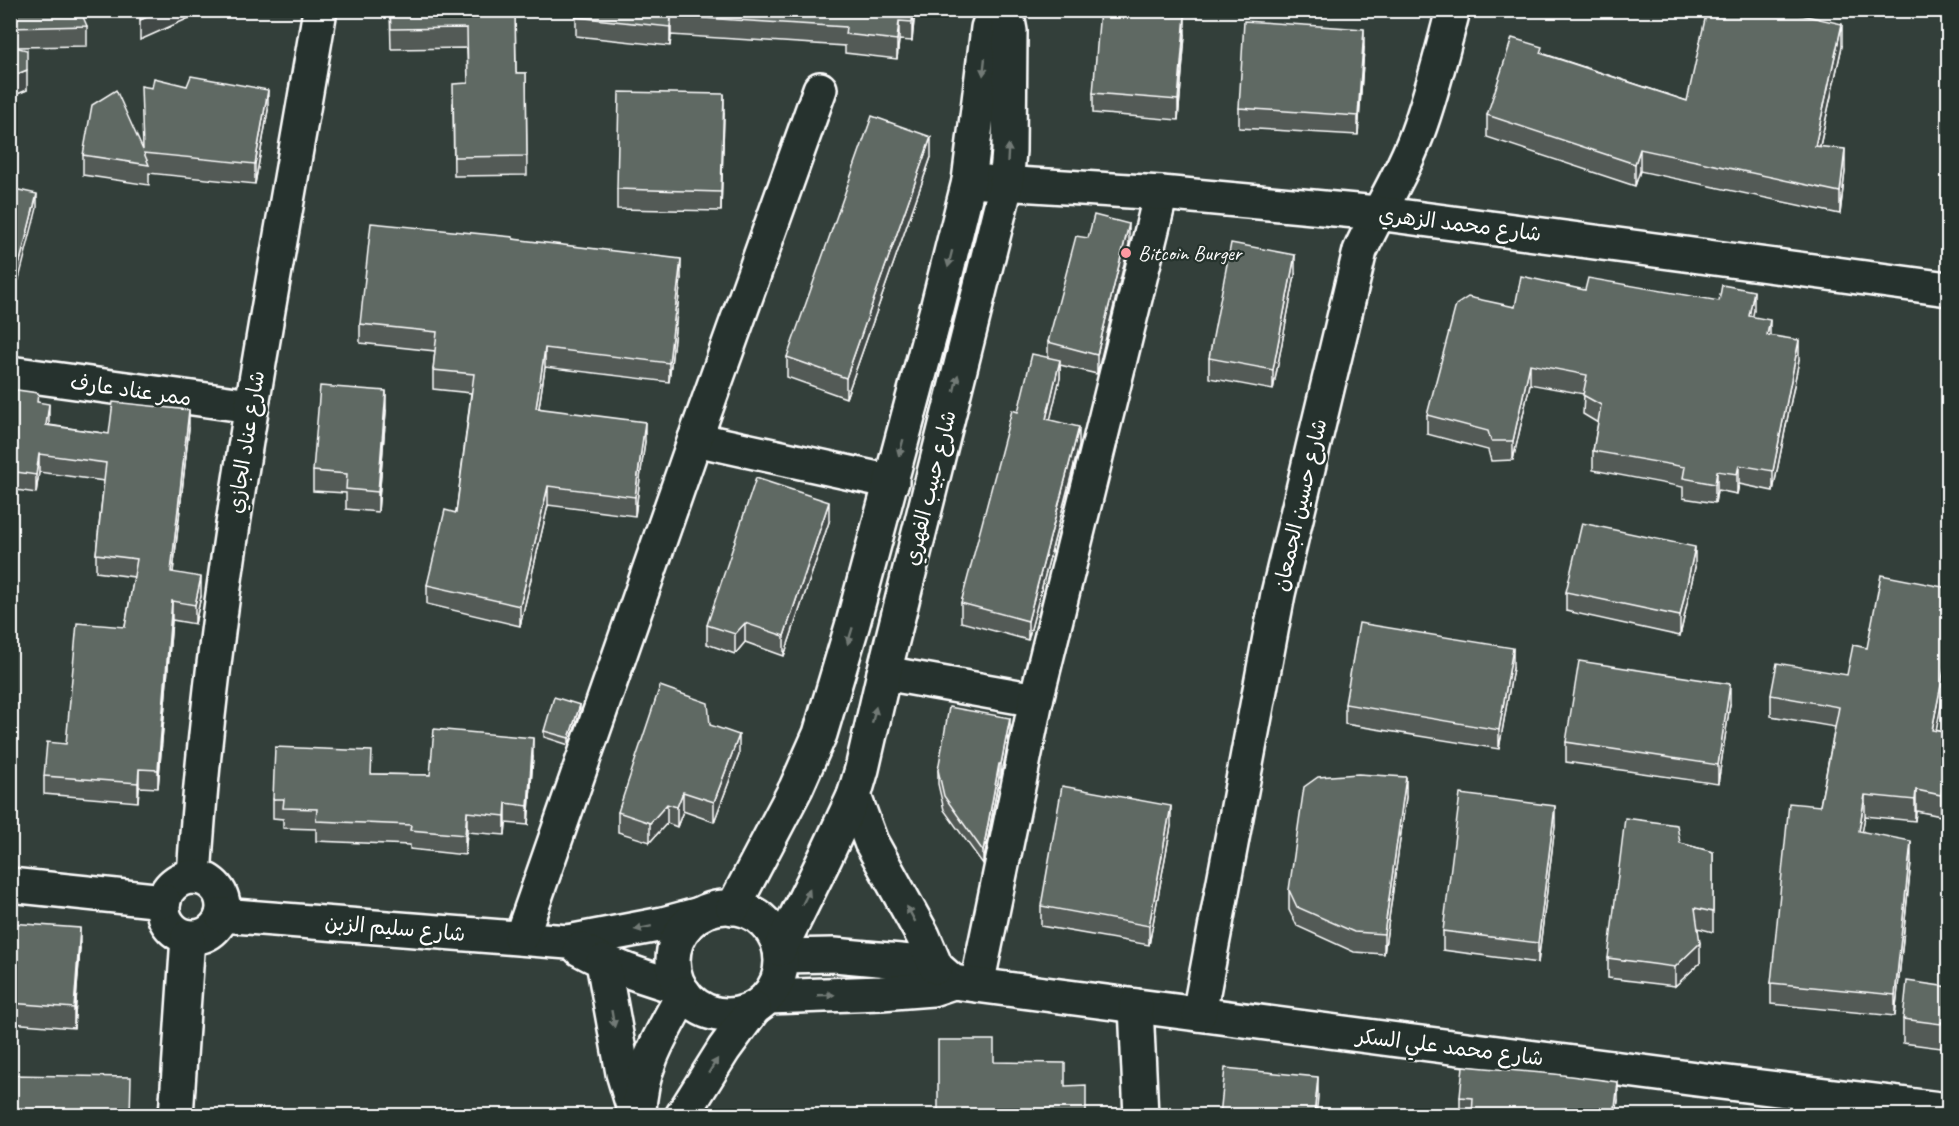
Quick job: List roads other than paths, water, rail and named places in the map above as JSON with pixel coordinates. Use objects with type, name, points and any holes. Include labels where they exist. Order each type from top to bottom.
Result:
[{"type":"street","name":"شارع عناد الجازي","points":[[194,878],[212,685],[251,406],[320,10]]},
{"type":"street","name":"شارع حبيب الفهري","points":[[733,908],[796,788],[820,734],[854,623],[969,181],[988,28],[995,10]]},
{"type":"street","name":"شارع حبيب الفهري","points":[[780,952],[854,796],[862,769],[1006,184],[1009,151],[1010,42],[1006,10]]},
{"type":"street","name":"شارع حسين الجمعان","points":[[1199,1014],[1278,594],[1360,251],[1377,213],[1400,173],[1420,127],[1453,10]]},
{"type":"street","points":[[521,938],[820,89]]},
{"type":"street","name":"شارع محمد الزهري","points":[[969,181],[1161,193],[1377,213],[1948,289]]},
{"type":"street","points":[[955,978],[1036,700],[1161,193]]},
{"type":"street","name":"ممر عناد عارف","points":[[10,373],[251,406]]},
{"type":"street","points":[[695,439],[892,482]]},
{"type":"street","points":[[884,673],[1036,700]]},
{"type":"street","points":[[854,796],[871,842],[923,936],[955,978]]},
{"type":"street","points":[[194,878],[207,881],[218,889],[223,902],[222,915],[215,928],[203,936],[188,937],[174,930],[165,917],[164,901],[170,888],[180,880],[194,878]]},
{"type":"street","points":[[10,885],[164,901]]},
{"type":"street","points":[[682,1116],[724,1048],[776,985],[780,970],[780,952],[774,934],[763,921],[749,912],[733,908],[716,909],[700,915],[687,925],[678,939],[673,956],[674,972],[682,990],[694,1004],[708,1012],[724,1015],[740,1014],[761,1002]]},
{"type":"street","name":"شارع سليم الزبن","points":[[222,915],[568,942],[700,915]]},
{"type":"street","points":[[176,1116],[188,937]]},
{"type":"street","name":"شارع سليم الزبن","points":[[568,942],[603,962],[682,990]]},
{"type":"street","name":"شارع محمد علي السكر","points":[[780,952],[886,959],[955,978],[1136,1006],[1948,1110]]},
{"type":"street","points":[[603,962],[623,1073],[638,1116]]},
{"type":"street","name":"شارع محمد علي السكر","points":[[761,1002],[932,989],[955,978]]},
{"type":"street","points":[[638,1116],[644,1076],[682,990]]},
{"type":"street","points":[[1136,1006],[1141,1116]]},
{"type":"place","name":"Bitcoin Burger","points":[[1126,253]]}]
